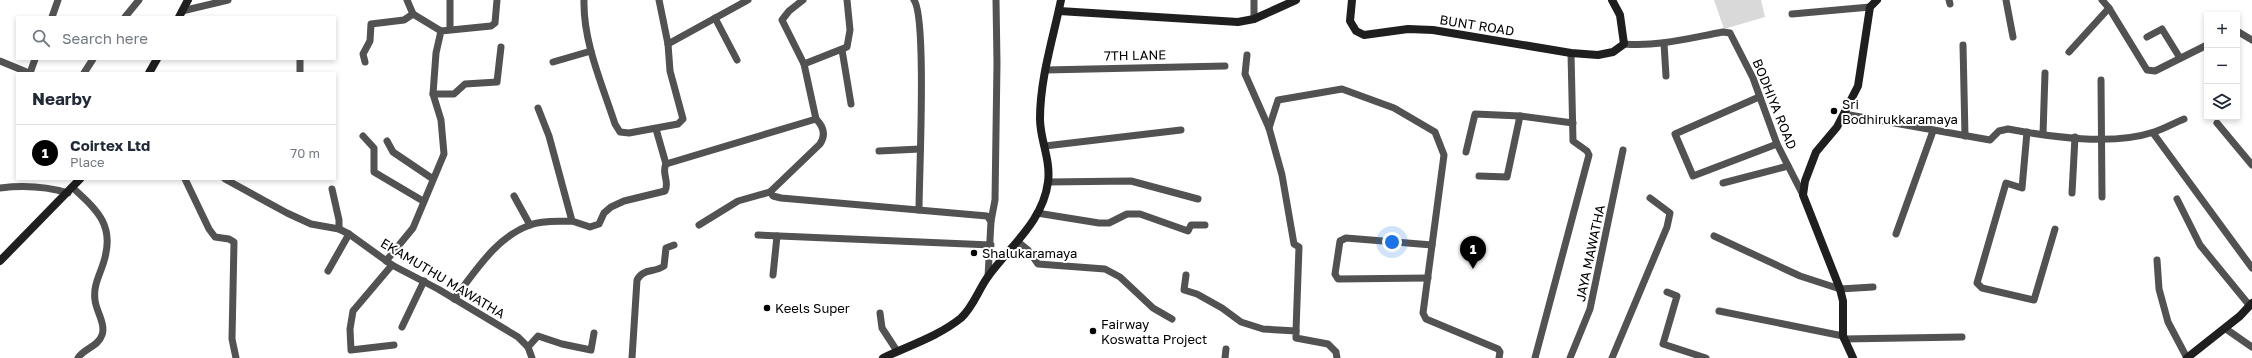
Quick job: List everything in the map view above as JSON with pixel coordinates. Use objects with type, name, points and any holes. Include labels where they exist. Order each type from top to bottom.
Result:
[{"type":"street","points":[[52,16],[58,0]]},
{"type":"street","points":[[126,16],[139,0]]},
{"type":"street","points":[[181,14],[188,0]]},
{"type":"street","points":[[181,14],[228,0]]},
{"type":"street","points":[[406,0],[413,14],[442,31],[491,26],[495,23],[497,0]]},
{"type":"street","points":[[450,0],[450,29]]},
{"type":"street","points":[[584,0],[585,22],[591,51],[618,130],[629,133],[678,124],[683,119],[670,71],[668,44],[659,0]]},
{"type":"street","points":[[668,44],[748,0]]},
{"type":"street","points":[[700,225],[738,201],[770,192],[822,141],[823,129],[816,119],[804,64],[782,20],[789,10],[803,0]]},
{"type":"street","points":[[804,64],[847,47],[850,37],[847,0]]},
{"type":"street","points":[[914,0],[918,9],[922,46],[919,210]]},
{"type":"street","points":[[988,277],[991,244],[991,221],[995,200],[997,63],[996,0]]},
{"type":"street","points":[[883,358],[935,333],[960,318],[969,309],[988,277],[1018,242],[1037,213],[1048,182],[1048,162],[1040,121],[1041,96],[1052,34],[1061,0]]},
{"type":"street","points":[[1254,0],[1254,18]]},
{"type":"street","points":[[1059,12],[1238,22],[1254,18],[1296,0]]},
{"type":"street","name":"BUNT ROAD","points":[[1352,0],[1350,22],[1356,30],[1364,35],[1408,29],[1433,30],[1571,53],[1598,55],[1613,52],[1624,44]]},
{"type":"street","points":[[1612,0],[1620,15],[1624,44]]},
{"type":"street","points":[[1853,358],[1844,338],[1843,301],[1840,289],[1803,195],[1805,181],[1816,152],[1837,127],[1858,86],[1870,7],[1877,0]]},
{"type":"street","points":[[2006,0],[2013,37]]},
{"type":"street","points":[[2102,0],[2109,8],[2147,70],[2155,71],[2204,46]]},
{"type":"street","points":[[1792,14],[1870,7]]},
{"type":"street","points":[[2069,52],[2109,8]]},
{"type":"street","points":[[365,62],[363,54],[370,42],[372,24],[404,20],[413,14]]},
{"type":"street","points":[[715,18],[737,60]]},
{"type":"street","points":[[2147,37],[2162,29],[2180,58]]},
{"type":"street","points":[[394,345],[351,350],[350,329],[353,311],[389,263],[412,228],[444,154],[441,120],[433,94],[436,53],[442,31]]},
{"type":"street","name":"BODHIYA ROAD","points":[[1624,44],[1640,45],[1664,43],[1723,32],[1730,33],[1753,78],[1777,144],[1803,195]]},
{"type":"street","points":[[2240,33],[2252,40]]},
{"type":"street","points":[[1664,43],[1666,76]]},
{"type":"street","points":[[1963,45],[1964,136]]},
{"type":"street","points":[[433,94],[454,94],[464,84],[497,82],[501,47]]},
{"type":"street","points":[[842,50],[851,104]]},
{"type":"street","points":[[554,62],[591,51]]},
{"type":"street","points":[[1536,358],[1589,156],[1587,151],[1573,141],[1571,53]]},
{"type":"street","points":[[1247,55],[1245,74],[1269,128],[1282,175],[1291,233],[1294,244],[1299,247],[1296,338],[1328,344],[1336,352],[1337,358]]},
{"type":"street","points":[[29,72],[35,60]]},
{"type":"street","points":[[85,72],[92,60]]},
{"type":"street","points":[[150,72],[156,60]]},
{"type":"street","points":[[300,60],[300,72]]},
{"type":"street","points":[[0,61],[27,72]]},
{"type":"street","name":"7TH LANE","points":[[1046,70],[1224,66]]},
{"type":"street","points":[[2043,134],[2045,73]]},
{"type":"street","points":[[2101,80],[2102,197]]},
{"type":"street","points":[[1269,128],[1278,100],[1342,89],[1394,108],[1435,132],[1444,155],[1423,313],[1426,319],[1498,349],[1500,352],[1499,358]]},
{"type":"street","points":[[1759,97],[1675,134],[1693,176],[1777,144]]},
{"type":"street","points":[[538,108],[549,136],[572,221]]},
{"type":"street","points":[[1466,152],[1475,114],[1520,116],[1573,123]]},
{"type":"street","points":[[1844,114],[1990,140],[1999,132],[2008,129],[2075,137],[2102,139],[2123,138],[2153,133],[2184,119]]},
{"type":"street","points":[[1479,176],[1507,177],[1520,116]]},
{"type":"street","points":[[666,164],[816,119]]},
{"type":"street","points":[[2217,123],[2252,165]]},
{"type":"street","points":[[454,299],[492,250],[530,225],[543,222],[572,221],[594,227],[599,224],[604,213],[612,206],[624,201],[662,193],[668,184],[664,170],[666,164],[656,129]]},
{"type":"street","points":[[1045,146],[1181,130]]},
{"type":"street","points":[[1896,234],[1933,131]]},
{"type":"street","points":[[2027,132],[2022,188],[2006,184],[1977,282],[1982,288],[2034,300],[2055,229]]},
{"type":"street","points":[[2153,133],[2252,268]]},
{"type":"street","points":[[363,136],[374,148],[374,172],[423,201]]},
{"type":"street","points":[[2072,193],[2075,137]]},
{"type":"street","points":[[387,141],[394,152],[433,179]]},
{"type":"street","points":[[879,151],[920,149]]},
{"type":"street","name":"JAYA MAWATHA","points":[[1570,358],[1590,309],[1623,150]]},
{"type":"street","points":[[1723,183],[1788,166]]},
{"type":"street","points":[[0,261],[79,180]]},
{"type":"street","points":[[185,180],[209,229],[215,237],[229,239],[234,242],[232,331],[236,358]]},
{"type":"street","name":"EKAMUTHU MAWATHA","points":[[226,180],[287,213],[311,224],[339,229],[350,234],[389,263],[424,281],[518,337],[528,347],[532,358]]},
{"type":"street","points":[[1048,182],[1131,181],[1198,199]]},
{"type":"street","points":[[0,188],[23,185],[71,190],[94,207],[103,220],[107,232],[104,262],[95,287],[95,301],[104,329],[102,336],[94,346],[82,352],[78,358]]},
{"type":"street","points":[[332,189],[339,220],[339,229]]},
{"type":"street","points":[[770,192],[773,196],[781,198],[987,216],[991,221]]},
{"type":"street","points":[[514,196],[530,225]]},
{"type":"street","points":[[1612,358],[1667,227],[1670,213],[1650,198]]},
{"type":"street","points":[[2158,260],[2159,289],[2168,322],[2187,358],[2226,328],[2251,305],[2200,245],[2177,199]]},
{"type":"street","points":[[1037,213],[1099,223],[1110,223],[1127,214],[1140,214],[1188,231],[1191,225],[1205,225]]},
{"type":"street","points":[[328,270],[350,234]]},
{"type":"street","points":[[758,235],[991,244]]},
{"type":"street","points":[[773,275],[777,236]]},
{"type":"street","points":[[1714,236],[1800,276],[1840,289],[1873,287]]},
{"type":"street","points":[[1428,278],[1338,279],[1335,274],[1340,242],[1346,238],[1432,245]]},
{"type":"street","points":[[1018,242],[1028,250],[1038,264],[1105,269],[1120,277],[1154,308],[1172,319]]},
{"type":"street","points":[[632,358],[637,280],[646,271],[664,266],[666,248],[674,244]]},
{"type":"street","points":[[1186,275],[1184,290],[1197,294],[1222,308],[1241,322],[1263,329],[1296,331]]},
{"type":"street","points":[[402,326],[424,281]]},
{"type":"street","points":[[1667,292],[1677,296],[1663,344],[1706,358]]},
{"type":"street","points":[[1719,311],[1844,338],[1962,337]]},
{"type":"street","points":[[880,313],[882,328],[897,351]]},
{"type":"street","points":[[2226,328],[2252,347]]},
{"type":"street","points":[[528,347],[538,336],[562,344],[591,350],[594,333]]},
{"type":"street","points":[[1225,358],[1226,349]]},
{"type":"shaded area","points":[[1714,0],[1761,0],[1765,17],[1724,29]]},
{"type":"place","name":"Sri Bodhirukkaramaya","points":[[1834,111]]},
{"type":"place","name":"Shalukaramaya","points":[[974,253]]},
{"type":"place","name":"Coirtex Ltd","points":[[1473,269]]},
{"type":"place","name":"Keels Super","points":[[767,308]]},
{"type":"place","name":"Fairway Koswatta Project","points":[[1093,331]]}]
